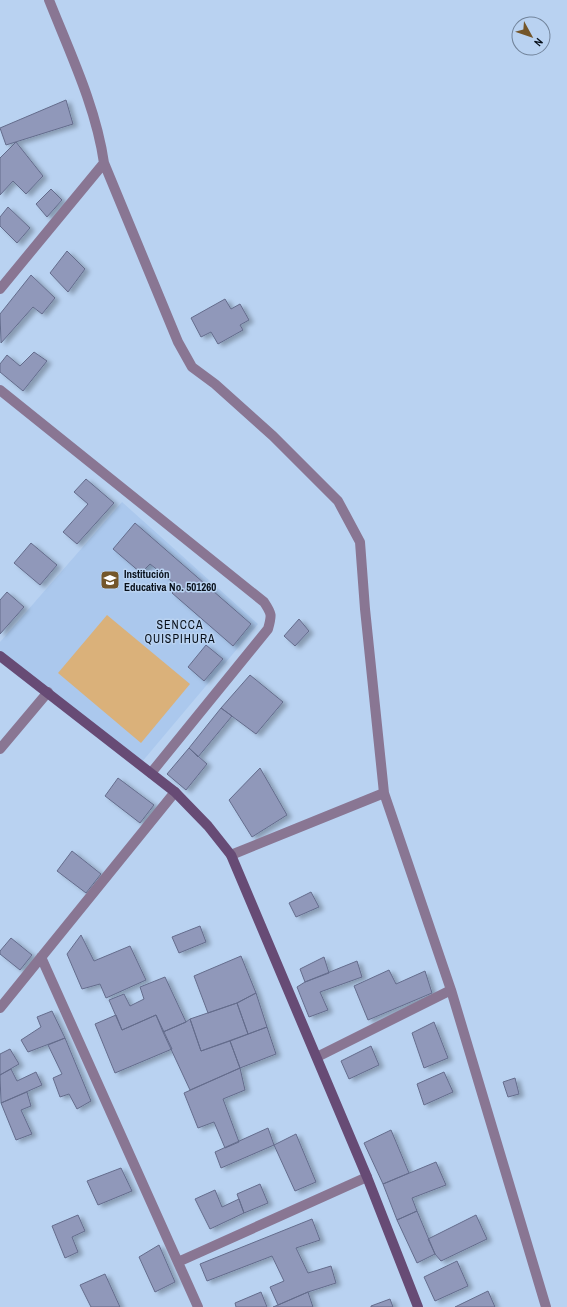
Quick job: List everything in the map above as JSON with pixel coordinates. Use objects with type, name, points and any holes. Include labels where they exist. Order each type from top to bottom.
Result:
[{"type":"main road","points":[[0,656],[175,792],[208,826],[231,855],[367,1177],[418,1307]]},
{"type":"street","points":[[49,0],[86,94],[101,140],[104,164],[178,342],[192,367],[215,384],[273,436],[338,501],[360,542],[365,609],[384,793],[451,990],[546,1307]]},
{"type":"street","points":[[0,289],[104,164]]},
{"type":"street","points":[[0,390],[264,602],[269,610],[272,618],[268,629],[151,773]]},
{"type":"street","points":[[0,749],[48,692]]},
{"type":"street","points":[[0,1008],[175,792]]},
{"type":"street","points":[[231,855],[384,793]]},
{"type":"street","points":[[41,957],[198,1307]]},
{"type":"street","points":[[317,1057],[451,990]]},
{"type":"street","points":[[178,1262],[367,1177]]},
{"type":"shaded area","points":[[122,502],[258,624],[141,763],[0,656],[0,642]]},
{"type":"shaded area","points":[[107,615],[190,684],[141,743],[58,673]]},
{"type":"building","points":[[66,100],[73,124],[6,145],[0,128]]},
{"type":"building","points":[[16,142],[43,176],[26,194],[13,181],[0,195],[0,158]]},
{"type":"building","points":[[51,189],[62,200],[47,217],[36,204]]},
{"type":"building","points":[[8,207],[30,228],[17,243],[0,226],[0,217]]},
{"type":"building","points":[[67,251],[85,269],[68,292],[50,273]]},
{"type":"building","points":[[31,275],[55,298],[42,314],[33,307],[1,343],[0,314]]},
{"type":"building","points":[[225,299],[231,309],[240,304],[249,320],[240,325],[243,330],[218,344],[211,332],[201,337],[191,318]]},
{"type":"building","points":[[34,352],[47,361],[23,391],[0,372],[0,364],[7,355],[20,366]]},
{"type":"building","points":[[86,479],[114,503],[77,544],[63,532],[88,504],[74,492]]},
{"type":"building","points":[[135,523],[251,624],[233,646],[172,593],[179,587],[150,564],[141,573],[113,549]]},
{"type":"building","points":[[31,543],[57,565],[40,585],[14,563]]},
{"type":"building","points":[[7,592],[24,607],[0,634],[0,600]]},
{"type":"building","points":[[299,619],[309,631],[295,646],[284,636]]},
{"type":"building","points":[[206,645],[223,659],[204,681],[188,667]]},
{"type":"building","points":[[250,675],[283,702],[256,734],[221,708]]},
{"type":"building","points":[[221,708],[232,716],[198,757],[189,748]]},
{"type":"building","points":[[189,748],[207,764],[186,790],[167,774]]},
{"type":"building","points":[[260,768],[287,815],[252,837],[229,800]]},
{"type":"building","points":[[118,778],[154,805],[140,823],[105,796]]},
{"type":"building","points":[[72,851],[101,874],[86,893],[57,871]]},
{"type":"building","points":[[311,892],[319,907],[296,917],[289,903]]},
{"type":"building","points":[[200,926],[206,942],[179,953],[172,937]]},
{"type":"building","points":[[81,935],[94,961],[130,946],[146,980],[106,998],[100,984],[82,989],[67,954]]},
{"type":"building","points":[[11,938],[32,955],[20,970],[0,954],[0,951]]},
{"type":"building","points":[[241,956],[256,993],[237,1003],[208,1013],[194,976]]},
{"type":"building","points":[[324,957],[329,973],[305,982],[300,969]]},
{"type":"building","points":[[357,961],[362,977],[320,992],[328,1010],[309,1017],[297,987],[305,982]]},
{"type":"building","points":[[389,970],[396,984],[425,971],[432,993],[368,1020],[354,986]]},
{"type":"building","points":[[165,977],[186,1022],[163,1032],[156,1015],[122,1030],[109,1000],[124,994],[130,1006],[144,999],[140,987]]},
{"type":"building","points":[[256,993],[267,1027],[248,1034],[237,1003]]},
{"type":"building","points":[[237,1003],[248,1034],[201,1051],[190,1019]]},
{"type":"building","points":[[52,1011],[65,1038],[28,1052],[21,1040],[41,1027],[37,1017]]},
{"type":"building","points":[[116,1015],[122,1030],[156,1015],[172,1049],[115,1073],[95,1024]]},
{"type":"building","points":[[190,1019],[201,1051],[230,1041],[240,1068],[190,1090],[163,1032]]},
{"type":"building","points":[[434,1022],[448,1058],[424,1068],[412,1033]]},
{"type":"building","points":[[267,1027],[276,1054],[240,1068],[230,1041]]},
{"type":"building","points":[[65,1038],[91,1101],[77,1109],[69,1094],[60,1097],[53,1078],[62,1074],[48,1045]]},
{"type":"building","points":[[371,1046],[379,1065],[349,1079],[341,1061]]},
{"type":"building","points":[[10,1049],[19,1064],[0,1075],[0,1054]]},
{"type":"building","points":[[240,1068],[245,1090],[223,1099],[239,1142],[225,1148],[214,1122],[198,1128],[184,1093]]},
{"type":"building","points":[[11,1069],[17,1081],[36,1072],[42,1085],[1,1103],[0,1075]]},
{"type":"building","points":[[444,1072],[453,1092],[424,1105],[417,1084]]},
{"type":"building","points":[[515,1078],[519,1094],[508,1097],[503,1082]]},
{"type":"building","points":[[27,1092],[31,1106],[21,1110],[32,1134],[16,1140],[1,1103]]},
{"type":"building","points":[[268,1128],[274,1145],[221,1168],[215,1152]]},
{"type":"building","points":[[391,1130],[409,1173],[383,1184],[364,1143]]},
{"type":"building","points":[[296,1134],[316,1182],[295,1191],[274,1145]]},
{"type":"building","points":[[436,1162],[446,1185],[412,1198],[417,1211],[397,1220],[383,1184]]},
{"type":"building","points":[[121,1168],[132,1191],[98,1205],[87,1181]]},
{"type":"building","points":[[260,1184],[268,1203],[244,1213],[237,1194]]},
{"type":"building","points":[[215,1190],[222,1207],[239,1199],[244,1213],[210,1229],[195,1199]]},
{"type":"building","points":[[417,1211],[435,1254],[417,1263],[397,1220]]},
{"type":"building","points":[[78,1215],[85,1231],[72,1237],[78,1252],[65,1258],[52,1226]]},
{"type":"building","points":[[476,1215],[487,1239],[441,1261],[435,1254],[428,1239]]},
{"type":"building","points":[[312,1219],[320,1240],[296,1248],[308,1273],[331,1266],[336,1283],[308,1292],[278,1305],[270,1287],[284,1281],[272,1256],[207,1281],[200,1264]]},
{"type":"building","points":[[159,1245],[175,1282],[155,1292],[139,1257]]},
{"type":"building","points":[[457,1261],[468,1286],[435,1301],[424,1277]]},
{"type":"building","points":[[105,1274],[120,1307],[91,1307],[80,1285]]},
{"type":"building","points":[[488,1291],[495,1307],[455,1307]]},
{"type":"building","points":[[261,1292],[267,1307],[236,1307],[235,1303]]},
{"type":"building","points":[[308,1292],[313,1307],[273,1307],[278,1305]]},
{"type":"building","points":[[390,1299],[393,1307],[371,1307],[371,1306]]},
{"type":"place","name":"Institución Educativa No. 501260","points":[[110,580]]},
{"type":"district","name":"SENCCA QUISPIHURA","points":[[180,632]]}]
